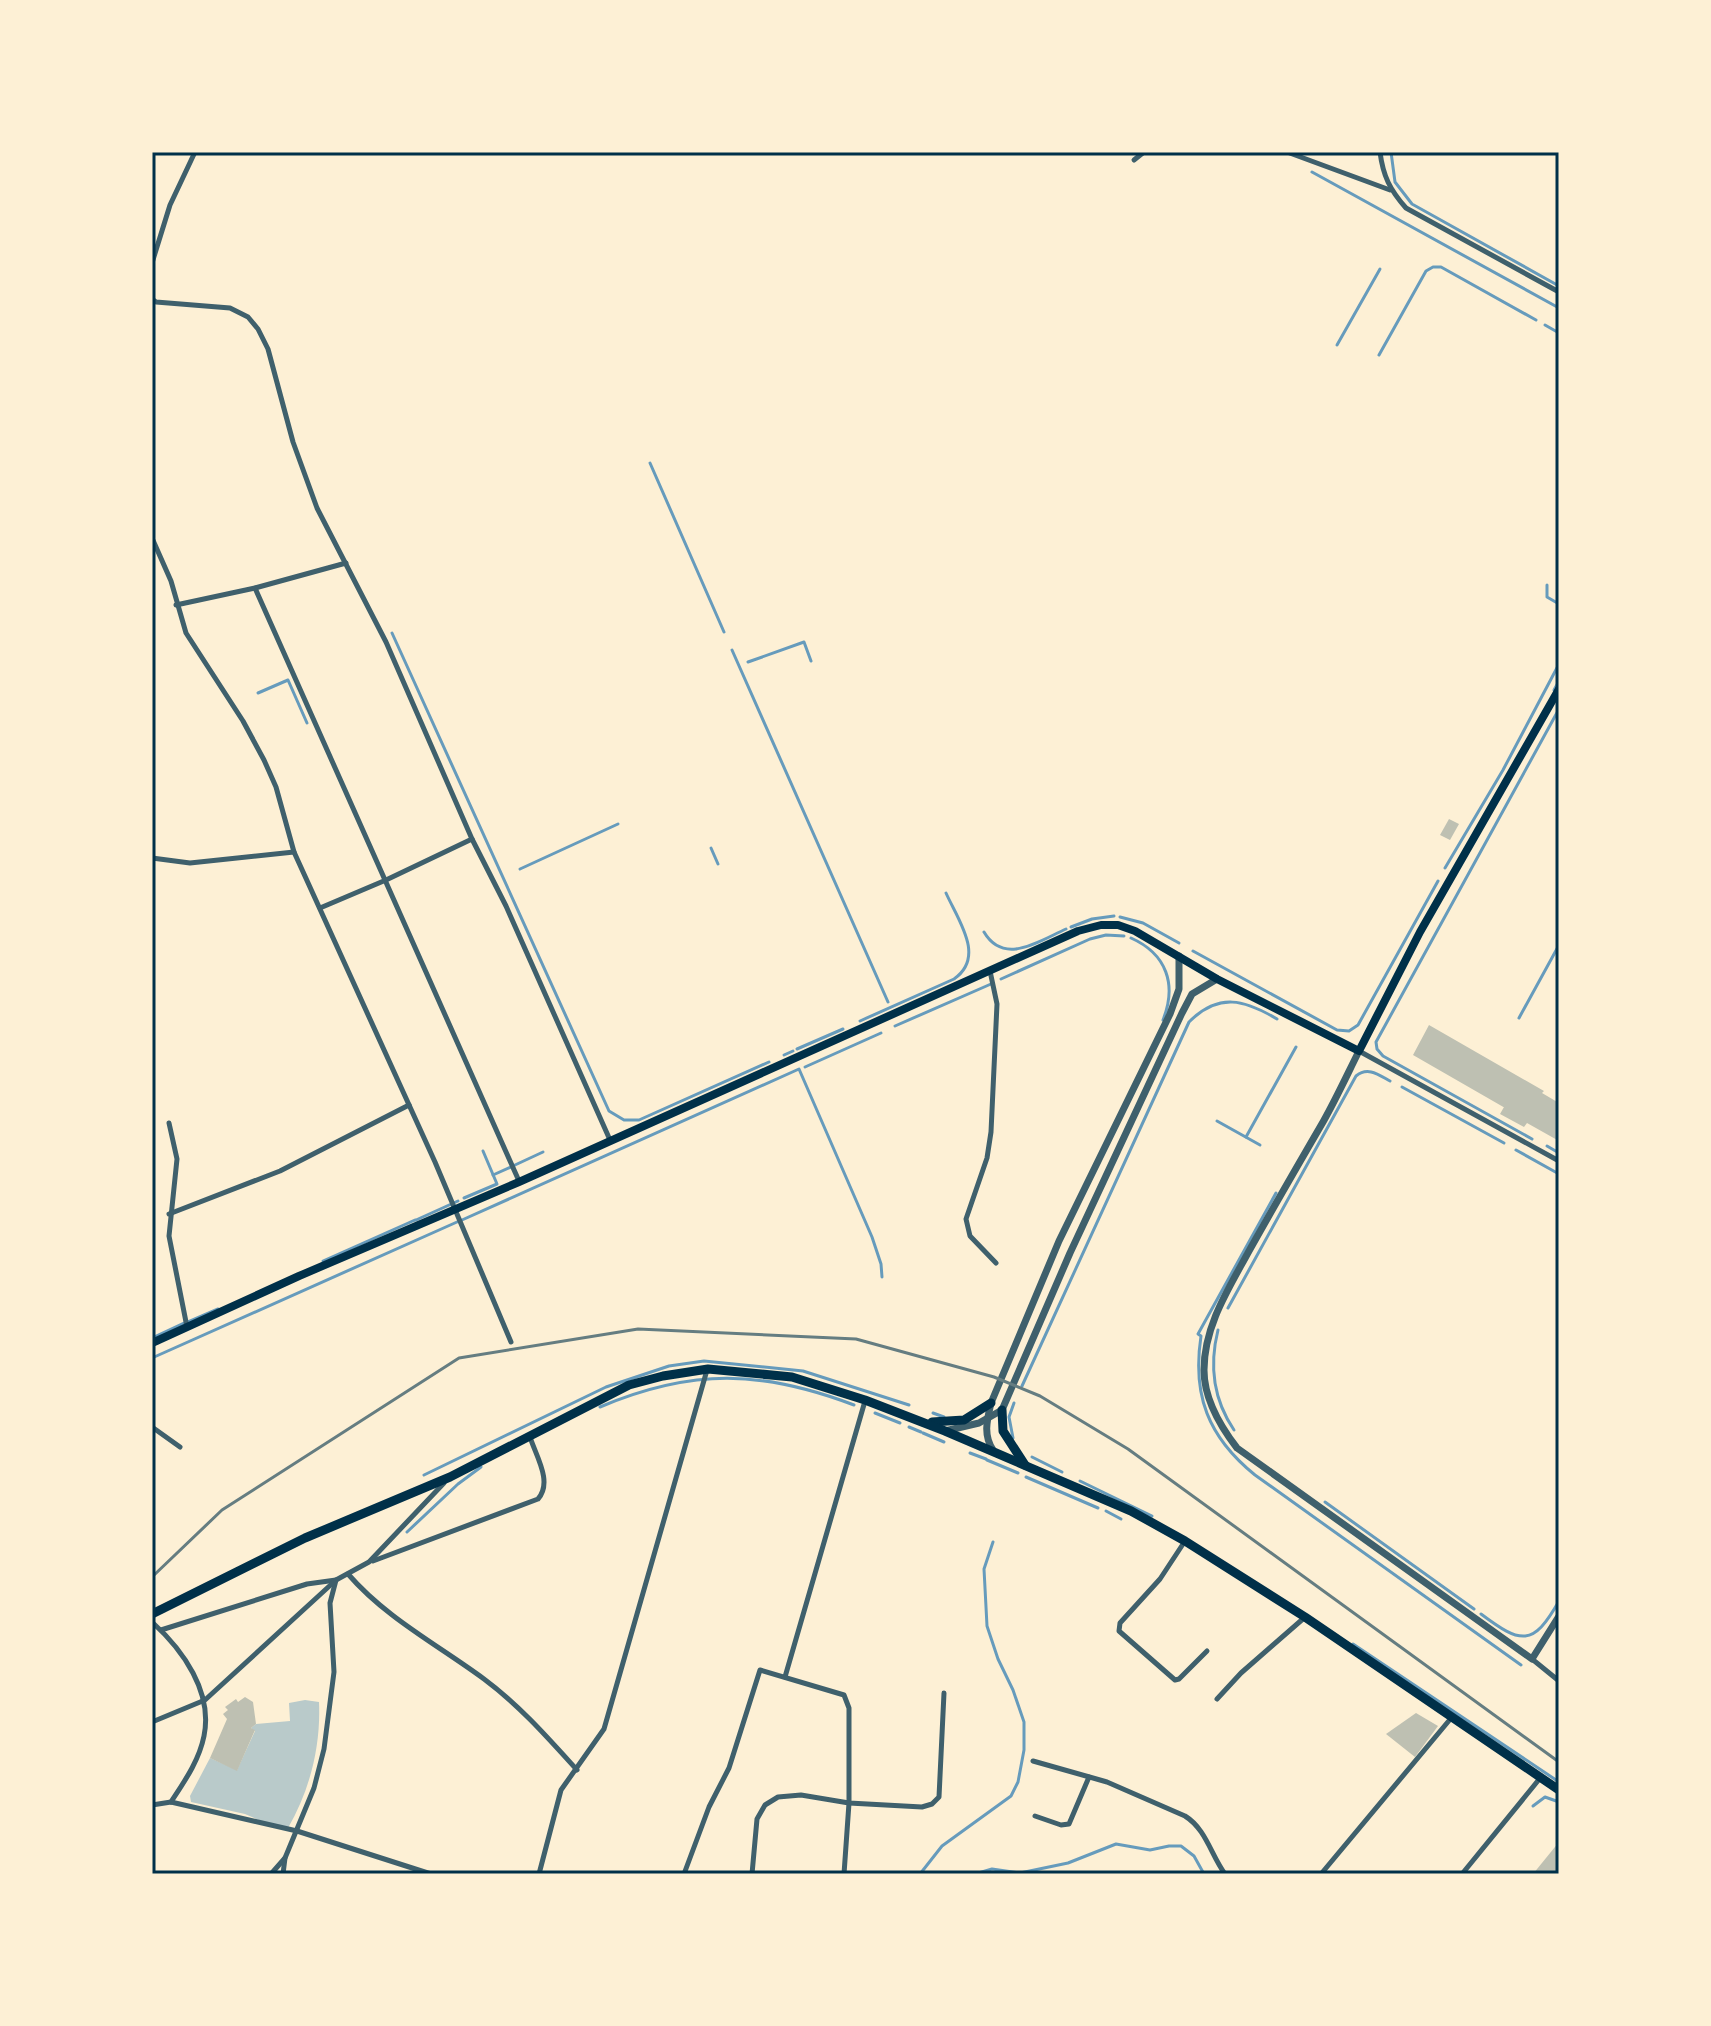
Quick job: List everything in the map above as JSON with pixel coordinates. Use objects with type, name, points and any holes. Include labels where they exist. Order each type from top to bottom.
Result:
[{"type":"main road","points":[[152,1343],[299,1276],[455,1211],[1078,931],[1101,925],[1118,925],[1135,931],[1217,979],[1359,1051],[1420,932],[1559,689]]},
{"type":"main road","points":[[152,1614],[305,1538],[450,1477],[629,1385],[708,1369],[792,1377],[920,1421],[1131,1511],[1185,1541],[1305,1617],[1559,1790]]},
{"type":"main road","points":[[920,1421],[944,1423],[964,1420],[991,1403]]},
{"type":"main road","points":[[1002,1410],[1003,1431],[1025,1465]]},
{"type":"street","points":[[1134,160],[1144,152]]},
{"type":"street","points":[[1287,152],[1390,190]]},
{"type":"street","points":[[1380,152],[1382,170],[1390,190],[1406,208],[1559,292]]},
{"type":"street","points":[[152,263],[170,205],[193,153]]},
{"type":"street","points":[[152,299],[156,302],[230,308],[248,317],[258,329],[268,349],[293,442],[317,508],[386,642],[610,1140]]},
{"type":"street","points":[[152,538],[171,581],[186,633],[243,721],[264,760],[276,787],[294,852],[409,1105],[511,1342]]},
{"type":"street","points":[[176,605],[255,588],[346,563]]},
{"type":"street","points":[[255,588],[519,1182]]},
{"type":"street","points":[[320,908],[472,839]]},
{"type":"street","points":[[152,858],[190,863],[294,852]]},
{"type":"street","points":[[995,1453],[988,1440],[987,1420],[991,1403],[1059,1241],[1170,1014],[1179,989],[1179,956]]},
{"type":"street","points":[[990,971],[997,1004],[991,1132],[987,1158],[966,1219],[970,1236],[996,1263]]},
{"type":"street","points":[[945,1431],[987,1420],[1002,1410],[1070,1253],[1182,1013],[1192,994],[1217,979]]},
{"type":"street","points":[[1559,1161],[1359,1051],[1214,1317],[1207,1342],[1204,1373],[1209,1399],[1221,1428],[1237,1448],[1559,1681]]},
{"type":"street","points":[[169,1214],[280,1171],[409,1105]]},
{"type":"street","points":[[169,1123],[177,1159],[169,1236],[187,1327]]},
{"type":"street","points":[[539,1874],[561,1790],[604,1729],[708,1369]]},
{"type":"street","points":[[785,1677],[865,1400]]},
{"type":"street","points":[[152,1427],[180,1447]]},
{"type":"street","points":[[152,1722],[205,1700],[336,1580],[369,1562],[538,1499],[544,1492],[545,1483],[530,1437]]},
{"type":"street","points":[[369,1562],[450,1477]]},
{"type":"street","points":[[1185,1541],[1160,1579],[1120,1623],[1119,1631],[1175,1680],[1207,1651]]},
{"type":"street","points":[[348,1574],[367,1596],[486,1680],[524,1712],[577,1770]]},
{"type":"street","points":[[161,1630],[307,1584],[336,1580]]},
{"type":"street","points":[[283,1874],[285,1858],[314,1788],[324,1749],[334,1672],[330,1603],[336,1580]]},
{"type":"street","points":[[1532,1659],[1559,1616]]},
{"type":"street","points":[[1217,1699],[1241,1673],[1305,1617]]},
{"type":"street","points":[[152,1622],[174,1642],[191,1668],[205,1700],[204,1735],[192,1769],[171,1802]]},
{"type":"street","points":[[684,1874],[709,1807],[729,1768],[760,1670],[844,1695],[851,1728],[844,1874]]},
{"type":"street","points":[[752,1874],[757,1819],[765,1805],[778,1797],[801,1795],[849,1803],[922,1807],[932,1804],[939,1797],[944,1693]]},
{"type":"street","points":[[1321,1874],[1453,1716]]},
{"type":"street","points":[[1033,1761],[1154,1801],[1195,1822],[1225,1874]]},
{"type":"street","points":[[1462,1874],[1541,1776]]},
{"type":"street","points":[[1035,1816],[1061,1825],[1069,1824],[1089,1777]]},
{"type":"street","points":[[152,1805],[171,1802],[297,1831],[431,1874]]},
{"type":"street","points":[[271,1874],[285,1858]]},
{"type":"shaded area","points":[[305,1700],[319,1702],[316,1751],[308,1783],[288,1828],[191,1802],[190,1796],[210,1758],[237,1770],[255,1731],[251,1728],[256,1724],[290,1721],[289,1703]]},
{"type":"building","points":[[1449,819],[1459,824],[1450,840],[1440,835]]},
{"type":"building","points":[[1429,1025],[1544,1091],[1542,1093],[1559,1103],[1559,1141],[1527,1123],[1524,1127],[1500,1114],[1504,1107],[1413,1055]]},
{"type":"building","points":[[245,1697],[253,1702],[256,1724],[251,1728],[255,1730],[237,1771],[210,1758],[227,1719],[223,1714],[228,1710],[225,1707]]},
{"type":"building","points":[[1416,1713],[1438,1726],[1415,1757],[1386,1734]]},
{"type":"building","points":[[1559,1842],[1559,1874],[1533,1874]]},
{"type":"waterway","points":[[1391,152],[1395,182],[1412,204],[1559,286]]},
{"type":"waterway","points":[[1312,172],[1559,308]]},
{"type":"waterway","points":[[1379,355],[1426,271],[1433,267],[1441,267],[1536,320]]},
{"type":"waterway","points":[[1337,345],[1380,269]]},
{"type":"waterway","points":[[1545,325],[1559,333]]},
{"type":"waterway","points":[[650,463],[724,632]]},
{"type":"waterway","points":[[1547,585],[1547,597],[1559,604]]},
{"type":"waterway","points":[[392,633],[609,1111],[624,1120],[639,1120],[769,1062]]},
{"type":"waterway","points":[[748,662],[804,642],[811,661]]},
{"type":"waterway","points":[[732,650],[888,1002]]},
{"type":"waterway","points":[[1445,868],[1503,770],[1559,664]]},
{"type":"waterway","points":[[258,693],[288,680],[307,723]]},
{"type":"waterway","points":[[1554,690],[1559,681]]},
{"type":"waterway","points":[[1532,1139],[1383,1056],[1376,1042],[1559,709]]},
{"type":"waterway","points":[[520,869],[618,824]]},
{"type":"waterway","points":[[711,848],[718,864]]},
{"type":"waterway","points":[[1193,951],[1337,1030],[1349,1031],[1358,1025],[1438,881]]},
{"type":"waterway","points":[[860,1021],[954,979],[963,970],[969,949],[946,893]]},
{"type":"waterway","points":[[1071,927],[1092,919],[1114,916]]},
{"type":"waterway","points":[[1120,917],[1143,923],[1179,943]]},
{"type":"waterway","points":[[984,932],[1001,948],[1012,949],[1033,944],[1066,929]]},
{"type":"waterway","points":[[1001,979],[1090,939],[1106,935],[1124,936]]},
{"type":"waterway","points":[[1131,938],[1153,953],[1166,972],[1169,995],[1163,1020]]},
{"type":"waterway","points":[[1519,1018],[1559,945]]},
{"type":"waterway","points":[[895,1026],[991,984]]},
{"type":"waterway","points":[[1022,1386],[1189,1022],[1211,1006],[1232,1002],[1254,1007],[1277,1019]]},
{"type":"waterway","points":[[797,1049],[843,1029]]},
{"type":"waterway","points":[[805,1067],[881,1033]]},
{"type":"waterway","points":[[1246,1137],[1296,1047]]},
{"type":"waterway","points":[[784,1055],[793,1051]]},
{"type":"waterway","points":[[462,1220],[799,1069],[872,1237],[882,1277]]},
{"type":"waterway","points":[[1228,1308],[1356,1076],[1369,1072],[1390,1081]]},
{"type":"waterway","points":[[1402,1087],[1504,1143]]},
{"type":"waterway","points":[[1217,1121],[1260,1145]]},
{"type":"waterway","points":[[1547,1146],[1559,1153]]},
{"type":"waterway","points":[[1516,1150],[1559,1174]]},
{"type":"waterway","points":[[464,1198],[497,1184],[483,1151]]},
{"type":"waterway","points":[[515,1165],[543,1152]]},
{"type":"waterway","points":[[493,1175],[511,1167]]},
{"type":"waterway","points":[[1276,1193],[1198,1334],[1201,1336],[1199,1377],[1202,1396],[1215,1430],[1225,1446],[1255,1475],[1521,1665]]},
{"type":"waterway","points":[[416,1220],[458,1201]]},
{"type":"waterway","points":[[323,1261],[415,1220]]},
{"type":"waterway","points":[[152,1358],[457,1222]]},
{"type":"waterway","points":[[188,1322],[218,1309]]},
{"type":"waterway","points":[[152,1338],[184,1323]]},
{"type":"waterway","points":[[1218,1330],[1214,1356],[1215,1382],[1221,1406],[1234,1430]]},
{"type":"waterway","points":[[424,1475],[606,1387],[669,1366],[704,1361],[803,1371],[909,1405]]},
{"type":"waterway","points":[[600,1407],[666,1385],[727,1378],[788,1385],[854,1405]]},
{"type":"waterway","points":[[1013,1438],[1009,1417],[1014,1403]]},
{"type":"waterway","points":[[875,1413],[900,1423]]},
{"type":"waterway","points":[[933,1413],[944,1417]]},
{"type":"waterway","points":[[909,1427],[921,1432]]},
{"type":"waterway","points":[[923,1433],[944,1442]]},
{"type":"waterway","points":[[970,1453],[986,1459]]},
{"type":"waterway","points":[[1032,1457],[1062,1472]]},
{"type":"waterway","points":[[987,1460],[1018,1473]]},
{"type":"waterway","points":[[407,1532],[458,1484],[481,1467]]},
{"type":"waterway","points":[[1026,1477],[1098,1508]]},
{"type":"waterway","points":[[1080,1481],[1152,1516]]},
{"type":"waterway","points":[[1325,1502],[1474,1609]]},
{"type":"waterway","points":[[1106,1511],[1121,1519]]},
{"type":"waterway","points":[[920,1874],[942,1846],[1011,1796],[1018,1782],[1024,1750],[1024,1722],[987,1626],[984,1569],[993,1542]]},
{"type":"waterway","points":[[1481,1614],[1506,1631],[1525,1636],[1541,1627],[1559,1601]]},
{"type":"waterway","points":[[1353,1644],[1559,1782]]},
{"type":"waterway","points":[[1533,1806],[1545,1797],[1559,1802]]},
{"type":"waterway","points":[[975,1874],[992,1869],[1020,1873],[1068,1863],[1116,1844],[1150,1850],[1181,1846],[1194,1856],[1204,1874]]},
{"type":"railway","points":[[152,1577],[222,1510],[459,1358],[638,1329],[856,1339],[994,1377],[1040,1396],[1128,1449],[1559,1762]]}]
